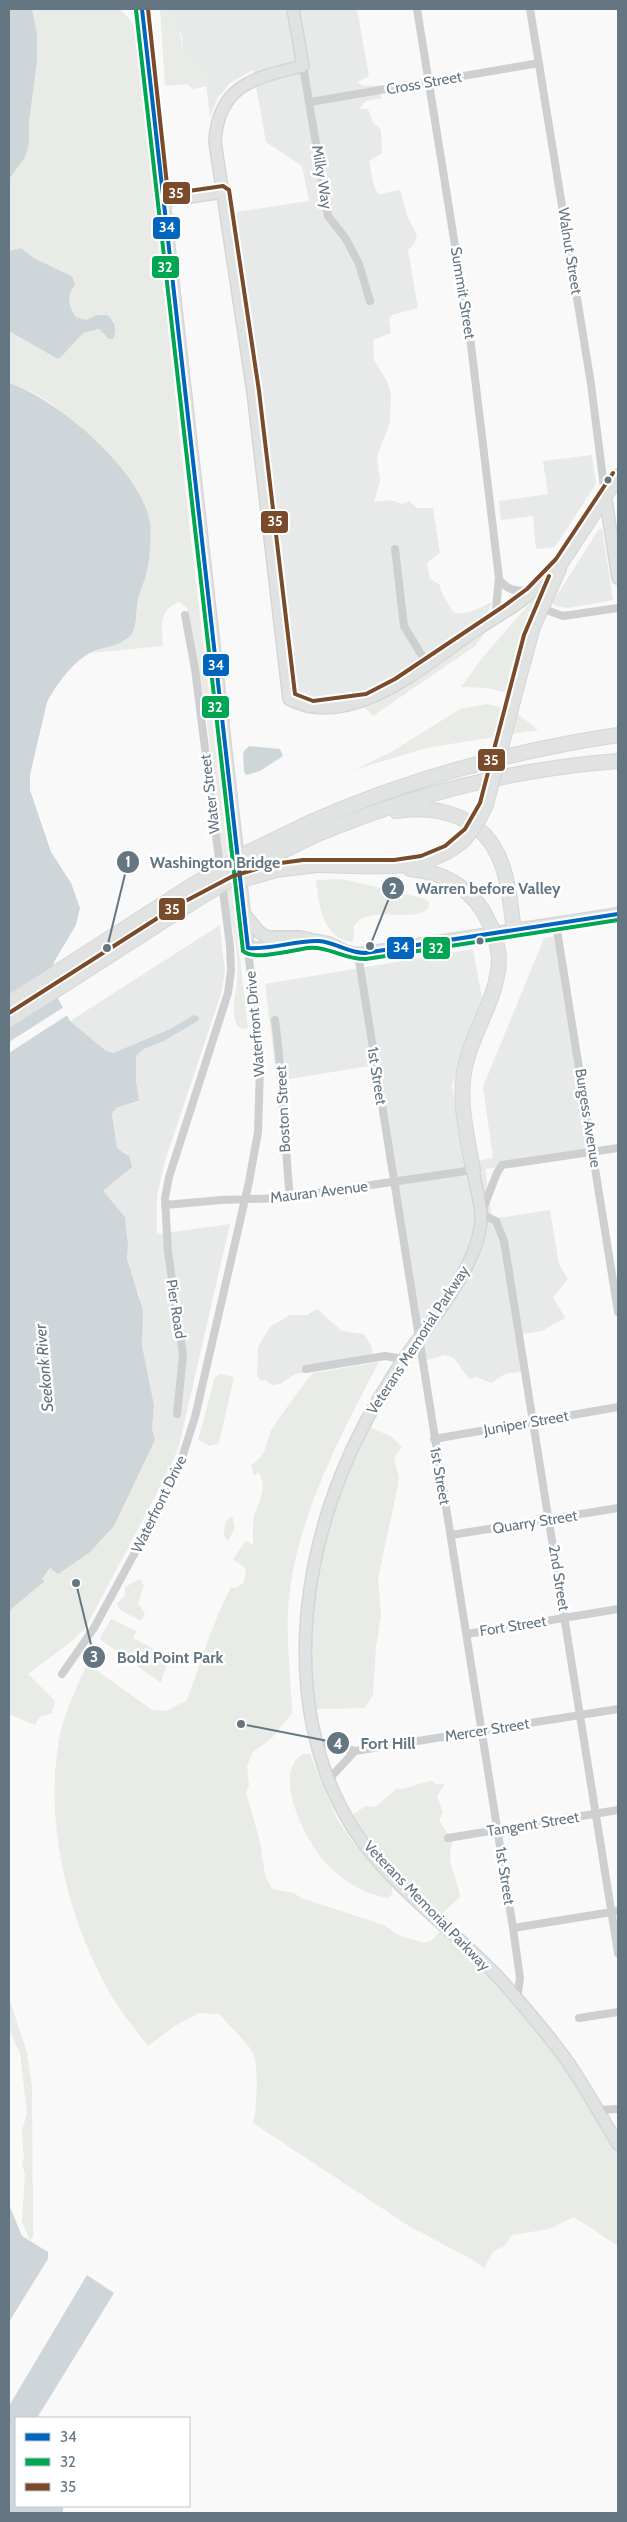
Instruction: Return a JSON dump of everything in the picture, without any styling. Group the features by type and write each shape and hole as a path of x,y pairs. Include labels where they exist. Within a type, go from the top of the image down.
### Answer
{"highway":[{"path":"541,583 560,563 618,476"},
{"path":"375,866 423,863 446,854 464,839 480,819 486,805 530,637 560,563"},
{"path":"9,1003 221,868 311,822 380,794 459,768 548,746 618,735"},
{"path":"9,1020 240,873 313,836 405,802 484,780 550,768 618,761"},
{"path":"349,822 389,812 423,809 445,811 470,822 486,837 500,860 514,930"},
{"path":"196,900 253,876 286,868 317,865 375,866 419,870 446,877 465,889 484,911 494,934 498,957 495,989 471,1048 463,1079 464,1116 473,1170"}],"main road":[{"name":"Waterfront Drive","path":"142,9 162,201 248,948"},
{"path":"293,9 303,66 252,80 242,86 230,98 221,116 215,137 253,392 289,699 312,707 360,702 390,689 520,602 541,583"},
{"path":"162,201 223,192"},
{"path":"605,495 616,549 618,578"},
{"path":"244,912 258,932 265,937 300,937 358,954 618,914"},
{"path":"248,948 259,941 273,938"},
{"path":"248,948 274,948 316,941"},
{"name":"Veterans Memorial Parkway","path":"473,1170 481,1214 476,1240 464,1270 419,1340 404,1358 372,1410 355,1444 328,1512 317,1550 306,1630 307,1682 317,1742 329,1779 340,1805 356,1832 384,1866 517,1999 564,2058 599,2110 618,2144"}],"street":[{"name":"Summit Street","path":"417,9 469,329 499,578 495,619"},
{"name":"Walnut Street","path":"530,9 591,384 605,495"},
{"name":"Cross Street","path":"310,102 539,63"},
{"name":"Milky Way","path":"303,66 328,216 346,239 359,264 370,301"},
{"path":"395,549 404,626 427,664"},
{"path":"499,578 507,588 516,591 529,590 541,583"},
{"path":"541,608 563,616 618,608"},
{"name":"Water Street","path":"165,1205 169,1177 228,993 231,972 230,946 196,678 185,615"},
{"name":"Burgess Avenue","path":"556,924 594,1151 618,1312"},
{"name":"Waterfront Drive","path":"62,1674 94,1628 165,1497 179,1465 195,1417 245,1199 256,1141 260,1086 248,948"},
{"name":"1st Street","path":"358,954 434,1439 467,1634 480,1731 513,1928 520,1978 517,1999"},
{"name":"Boston Street","path":"275,1020 281,1067 283,1132 290,1198"},
{"path":"481,1214 496,1173 502,1165 618,1148"},
{"name":"Mauran Avenue","path":"165,1205 245,1199 290,1198 473,1170"},
{"name":"Pier Road","path":"165,1205 168,1252 183,1355 177,1414"},
{"name":"2nd Street","path":"481,1214 496,1221 504,1241 532,1421 550,1520 595,1814 615,1912 618,1953"},
{"path":"306,1369 385,1356 404,1358"},
{"name":"Juniper Street","path":"434,1439 618,1407"},
{"name":"Quarry Street","path":"451,1535 618,1508"},
{"name":"Fort Street","path":"467,1634 618,1609"},
{"name":"Mercer Street","path":"317,1742 355,1751 618,1709"},
{"path":"329,1779 355,1751"},
{"name":"Tangent Street","path":"448,1838 618,1810"},
{"path":"513,1928 615,1912"},
{"path":"579,2018 618,2012"},
{"path":"599,2110 618,2109"}],"shaded area":[{"path":"32,9 120,9 135,25 190,530 248,1028 242,1029 237,1026 234,1013 237,981 236,948 229,915 206,712 187,608 179,602 172,605 164,615 163,646 91,653 126,640 148,563 150,532 147,510 139,494 128,479 77,424 39,396 9,383 9,331 56,358 60,358 82,333 99,329 106,336 115,336 116,328 113,320 102,314 86,320 76,317 71,308 70,299 75,281 73,277 34,258 21,248 9,251 9,138 33,15"},
{"path":"160,9 178,9 183,56 205,76 207,86 193,89 187,84 165,86"},
{"path":"178,9 357,9 369,76 357,82 363,86 386,85 380,93 382,98 366,101 359,109 368,109 373,123 380,128 381,133 382,153 369,161 374,186 379,195 398,190 401,192 407,216 417,235 414,244 408,250 418,308 392,315 389,319 391,333 373,340 374,360 387,381 391,395 390,422 377,457 380,481 374,502 391,500 402,504 409,501 417,508 433,508 440,553 427,563 430,579 439,584 453,612 461,614 473,611 492,602 487,613 388,683 362,694 310,701 302,698 294,686 264,423 235,212 309,201 302,166 266,142 253,70 230,83 217,99 210,117 205,76 183,56 182,36 177,24"},
{"path":"592,455 596,484 555,547 536,549 533,516 501,520 499,501 548,494 543,461"},
{"path":"599,529 602,529 613,600 568,608 556,606 552,603"},
{"path":"538,594 540,595 508,693 487,688 461,687 483,657"},
{"path":"488,629 475,646 373,716 364,707 394,693"},
{"path":"487,704 513,710 538,730 426,748 354,770 391,752 460,709"},
{"path":"342,879 422,898 429,902 429,907 423,912 414,914 370,916 361,919 354,926 353,942 343,939 328,927 324,919 316,880"},
{"path":"220,925 225,972 221,994 165,1161 157,1196 157,1234 230,1224 179,1446 155,1440 152,1429 154,1405 142,1345 140,1297 131,1276 127,1259 128,1246 102,1191 112,1183 128,1154 117,1148 112,1114 116,1108 139,1102 136,1080 136,1056 144,1049 164,1041 198,1021 183,1023 113,1053 105,1050 70,1021"},
{"path":"560,935 595,1152 485,1169 492,1219 550,1210 559,1264 568,1279 553,1297 565,1318 542,1331 522,1334 525,1371 505,1374 491,1383 476,1377 469,1379 454,1358 445,1355 424,1361 376,1065 277,1081 265,984 473,949 482,998 452,1086 465,1163 493,1158 483,1087 544,938"},
{"path":"317,1309 342,1331 364,1334 371,1345 374,1362 295,1374 280,1384 272,1385 265,1380 261,1381 257,1376 258,1347 270,1327 290,1315 307,1315"},
{"path":"379,1362 336,1447 311,1507 301,1538 294,1568 288,1612 292,1713 273,1737 253,1752 247,1766 249,1785 246,1792 260,1842 265,1875 272,1889 294,1893 301,1898 384,1925 398,1935 424,1943 432,1940 445,1926 521,2002 618,2143 618,2246 574,2217 549,2229 512,2235 504,2246 493,2252 484,2268 471,2259 409,2226 253,2123 257,2088 255,2059 250,2049 220,2014 199,2013 175,2026 148,2046 114,2000 98,1971 84,1940 64,1875 55,1807 55,1773 59,1740 65,1718 91,1654 95,1652 102,1654 96,1670 152,1710 166,1711 187,1700 224,1601 231,1587 236,1588 244,1582 246,1569 233,1559 246,1541 253,1545 253,1520 263,1489 263,1483 258,1472 254,1476 251,1465 263,1454 272,1429 313,1373"},
{"path":"220,1374 234,1377 219,1443 210,1446 198,1440 215,1377"},
{"path":"370,1427 392,1437 402,1447 394,1458 399,1477 378,1578 381,1615 376,1648 373,1694 365,1708 315,1709 311,1704 311,1618 317,1574 341,1480"},
{"path":"155,1440 179,1446 168,1472 86,1627 72,1641 28,1674 55,1701 52,1713 39,1717 35,1725 9,1714 9,1611 45,1581 42,1579 50,1568 114,1526"},
{"path":"232,1516 235,1527 228,1541 224,1536 224,1528 227,1520"},
{"path":"140,1579 144,1586 138,1603 145,1614 141,1621 120,1610 117,1604 125,1595 125,1587"},
{"path":"111,1619 137,1631 133,1638 169,1657 161,1683 101,1640 100,1638"},
{"path":"303,1754 310,1754 337,1819 352,1841 392,1887 392,1894 388,1898 371,1894 346,1881 326,1863 310,1840 295,1808 291,1792 290,1776 294,1763"},
{"path":"432,1781 436,1784 445,1784 437,1796 443,1813 439,1820 453,1842 450,1856 460,1897 437,1918 388,1868 350,1816 366,1806 376,1807 396,1789"},
{"path":"9,1998 27,2052 32,2087 33,2237 30,2240 22,2222 25,2175 22,2163 24,2157 22,2131 27,2113 20,2053 9,2029"}],"water":[{"path":"9,9 32,9 37,36 37,61 29,121 29,143 25,157 9,179"},
{"path":"21,248 34,258 73,277 75,285 70,293 70,301 76,317 86,320 97,315 107,315 115,326 113,339 109,339 99,329 83,333 60,358 56,358 9,331 9,251"},
{"name":"Seekonk River","path":"9,383 49,403 92,437 112,457 142,498 150,524 149,562 138,601 133,632 122,642 96,650 85,656 72,667 61,681 47,702 30,775 30,790 51,852 71,883 80,908 76,925 54,962 52,970 55,993 70,1021 105,1050 113,1053 172,1028 194,1015 199,1017 198,1021 164,1041 144,1049 136,1056 136,1080 139,1101 116,1108 112,1114 117,1148 129,1156 132,1167 103,1191 125,1217 128,1246 127,1259 143,1310 142,1345 154,1405 152,1429 155,1440 114,1526 89,1553 58,1574 50,1568 42,1579 45,1581 9,1611"},
{"path":"249,746 280,749 283,756 260,771 246,775 243,752"},
{"path":"9,2078 10,2207 22,2236 48,2252 48,2259 9,2322"},
{"path":"87,2275 114,2293 38,2417 15,2417 15,2507 63,2507 63,2513 9,2513 9,2406"}],"pier":[{"path":"64,1007 69,1014 9,1053 9,1042"}],"transit line":[{"name":"34","path":"142,9 248,948 266,948 319,941 331,943 359,953 365,953 618,914"},
{"name":"35","path":"148,9 168,194 223,186 229,190 259,391 295,694 313,701 366,694 395,679 504,606 527,589 556,559 613,473"},
{"name":"32","path":"136,10 243,951 248,954 264,955 316,948 358,959 366,959 618,920"},
{"name":"35","path":"9,1013 178,905 233,876 273,864 303,860 394,860 421,856 445,846 465,829 480,803 524,635 549,576"}],"place":[{"name":"Warren before Valley","path":"370,946"},
{"name":"Washington Bridge","path":"107,948"},
{"name":"Bold Point Park","path":"76,1583"},
{"name":"Fort Hill","path":"241,1724"}]}
